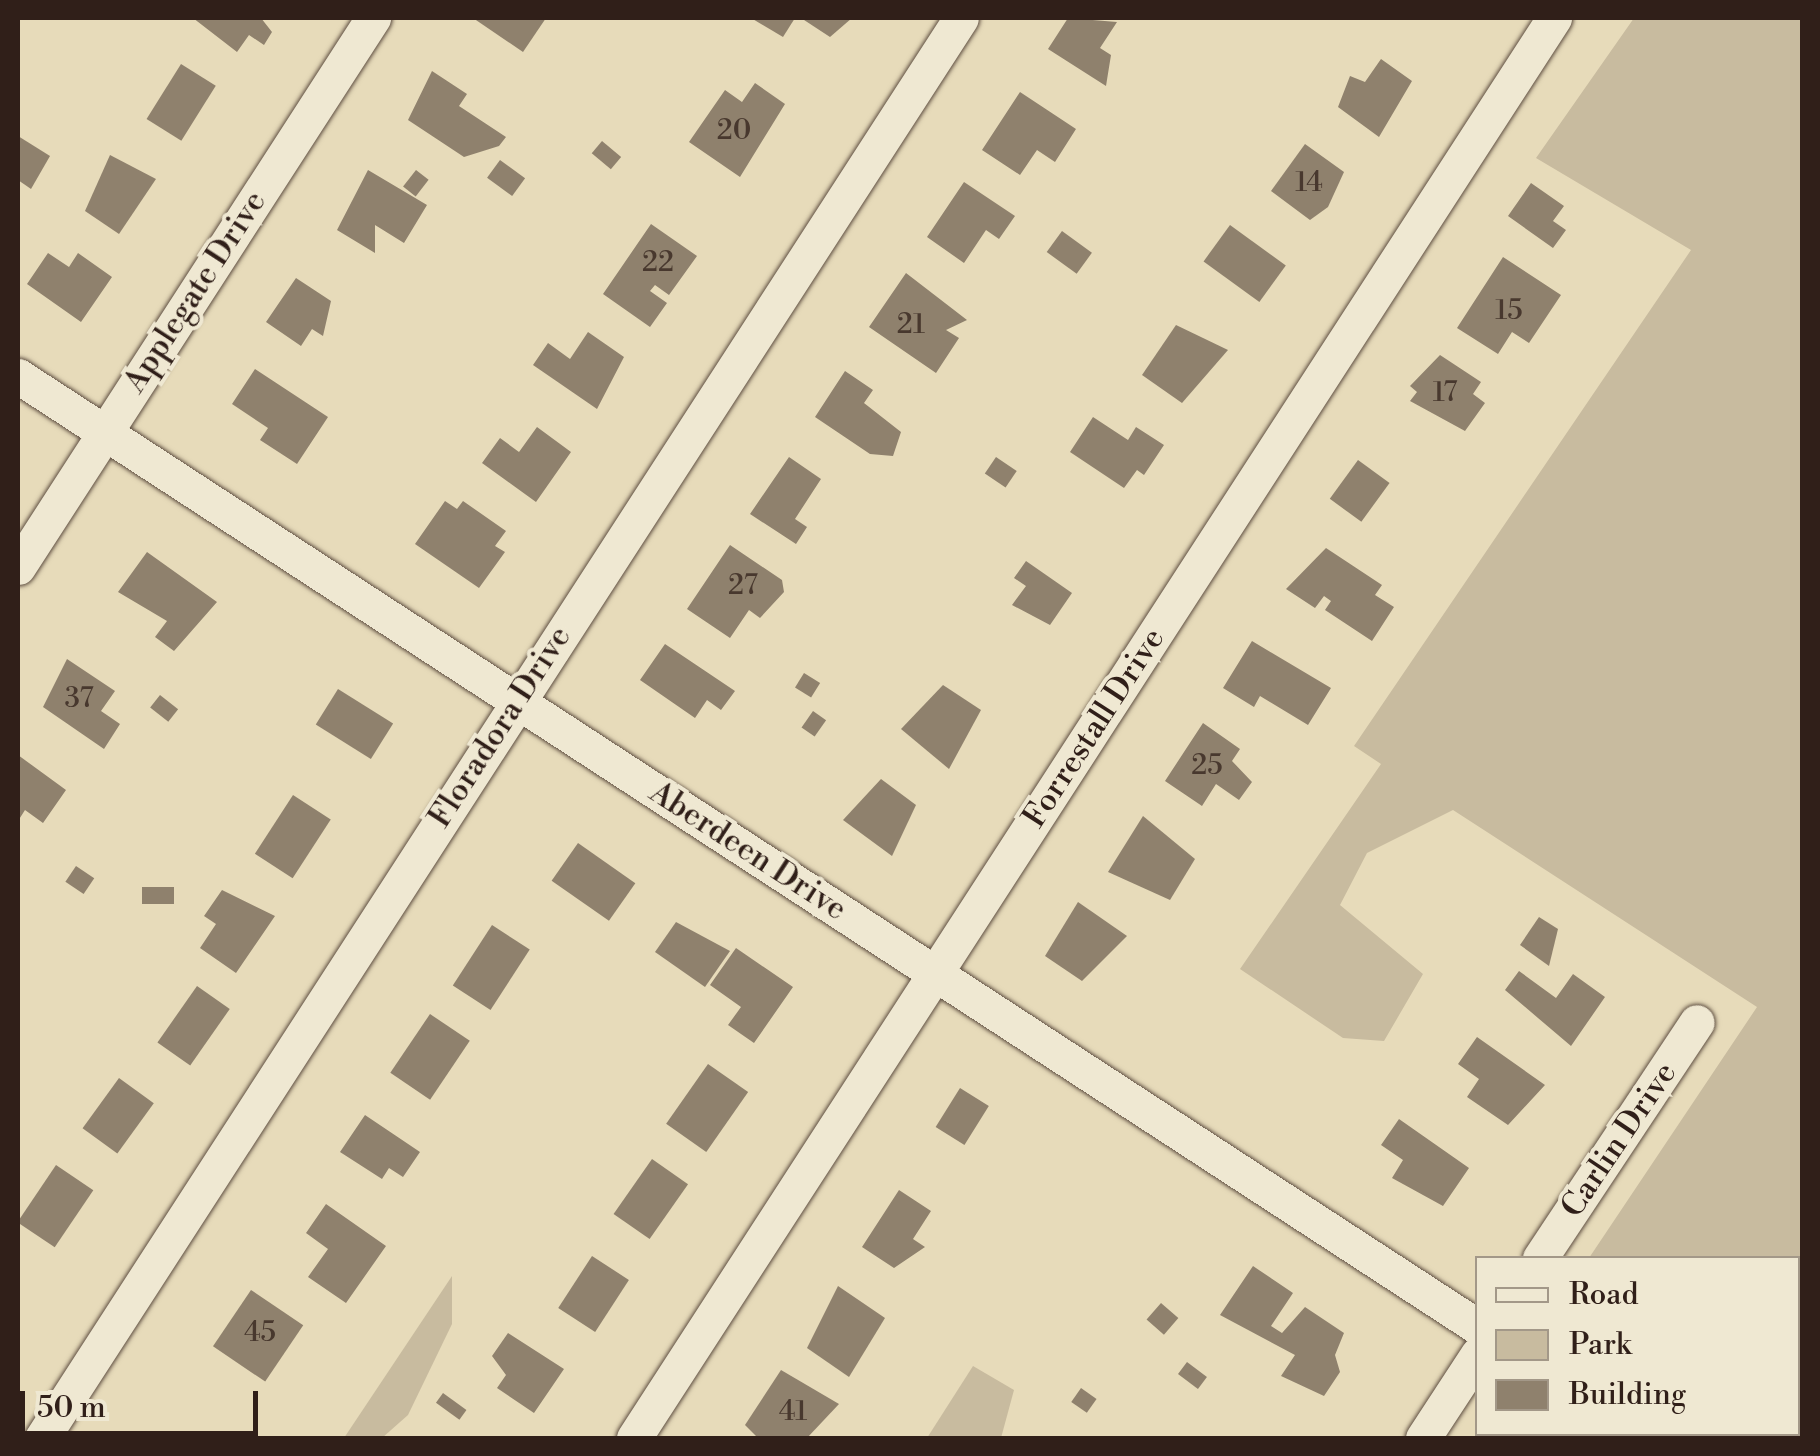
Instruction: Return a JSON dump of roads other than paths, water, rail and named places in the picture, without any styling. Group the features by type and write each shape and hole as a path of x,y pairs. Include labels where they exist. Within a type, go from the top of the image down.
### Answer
{"street":[{"name":"Applegate Drive","path":"18,567 374,18"},
{"name":"Floradora Drive","path":"42,1438 961,18"},
{"name":"Forrestall Drive","path":"634,1438 1554,18"},
{"name":"Aberdeen Drive","path":"18,376 1475,1326"},
{"name":"Carlin Drive","path":"1541,1256 1697,1022"},
{"path":"1423,1438 1475,1359"}]}
